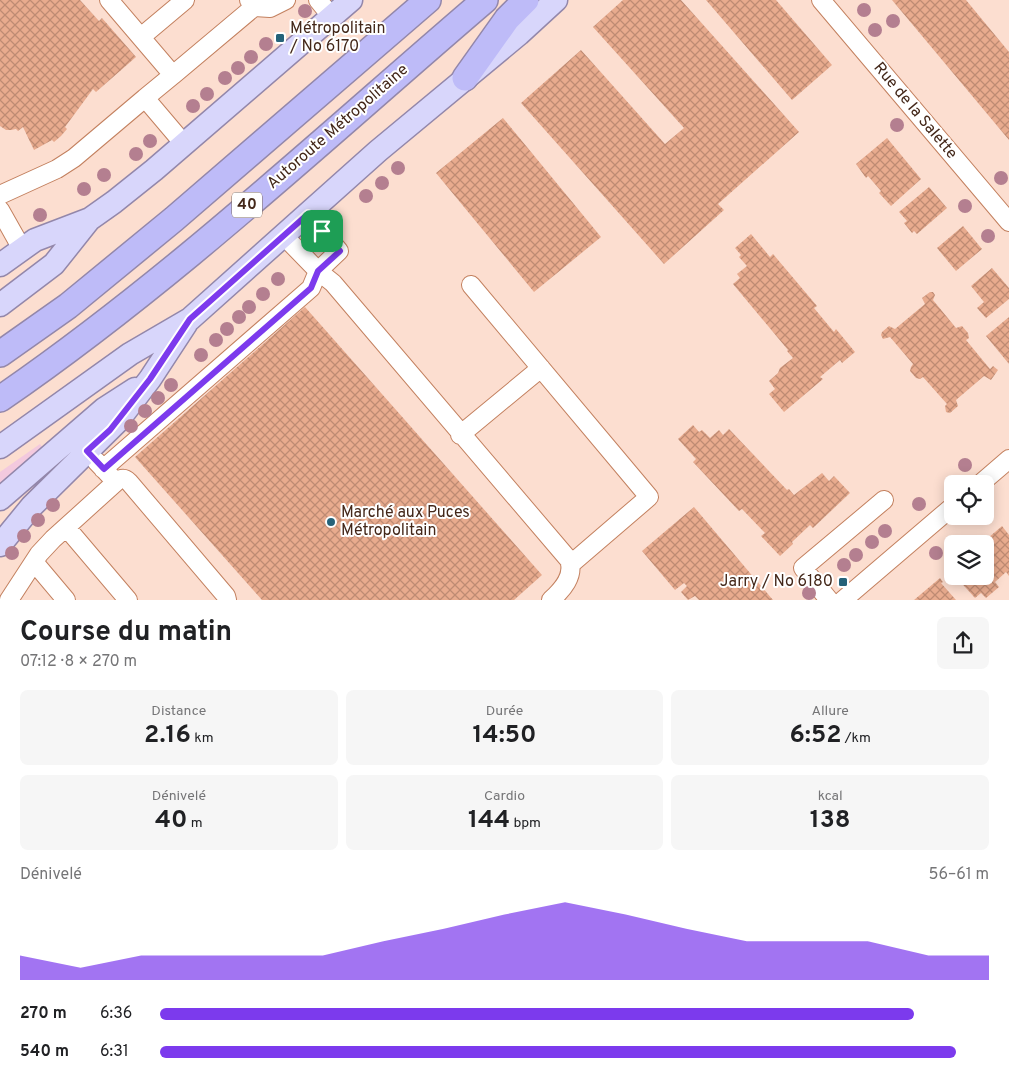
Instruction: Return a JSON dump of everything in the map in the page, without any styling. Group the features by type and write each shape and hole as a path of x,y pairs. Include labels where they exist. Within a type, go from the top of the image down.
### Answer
{"highway":[{"name":"40","path":"0,354 68,306 174,219 428,0"},
{"name":"Autoroute Métropolitaine","path":"0,398 95,330 193,252 485,0"},
{"path":"465,78 507,19 526,0"}],"main road":[{"path":"0,305 54,264 90,219 127,192 184,144 325,8 351,0"},
{"path":"0,447 130,354 190,319 378,151 519,34 556,0"},
{"path":"0,265 35,240 90,219"},
{"path":"0,545 32,506 110,430 150,379 190,319"},
{"path":"0,499 104,410 150,379"}],"street":[{"path":"109,0 173,75"},
{"path":"141,38 185,0"},
{"path":"0,195 57,169 74,158 173,75 251,3 270,8 286,0"},
{"name":"Rue de la Salette","path":"821,0 1009,222"},
{"path":"145,98 184,144"},
{"path":"0,210 22,249"},
{"path":"104,469 311,288 318,271 340,251 308,214"},
{"path":"284,236 318,271 333,283 460,435 569,560 571,564 570,574 565,586 551,600"},
{"path":"471,285 649,497 571,564"},
{"path":"460,435 541,368"},
{"path":"87,451 116,482"},
{"path":"991,475 1009,460"},
{"path":"9,600 34,562 53,539 122,478 126,479 226,596 227,600"},
{"path":"830,600 803,568 884,500"},
{"path":"842,600 944,514"},
{"path":"66,527 128,600"},
{"path":"34,562 66,600"}],"shaded area":[{"path":"40,444 42,447 0,483 0,472"}],"building":[{"path":"0,0 80,0 99,21 102,18 136,57 96,92 93,89 65,127 67,129 61,136 54,142 52,140 34,150 23,127 18,131 16,129 6,130 0,126"},
{"path":"623,0 681,0 799,132 718,204 724,210 664,264 521,103 581,50 665,144 684,128 593,27"},
{"path":"706,0 776,0 832,65 792,100"},
{"path":"892,0 966,0 1009,52 1009,140"},
{"path":"503,118 601,237 534,292 436,173"},
{"path":"887,138 921,179 891,206 879,193 881,191 868,176 866,178 856,164"},
{"path":"929,187 947,208 917,234 914,231 912,233 904,223 907,221 899,212"},
{"path":"963,226 982,249 956,271 937,248"},
{"path":"751,234 770,257 773,254 817,306 814,308 834,332 836,329 855,352 842,363 840,360 820,377 823,379 784,412 769,394 775,389 769,381 778,373 780,368 793,358 733,284 740,278 737,274 747,266 739,257 741,255 735,248"},
{"path":"992,268 1009,288 1009,299 986,318 977,308 984,302 971,286"},
{"path":"933,292 935,295 933,300 956,328 962,326 968,333 969,338 966,340 990,369 993,366 998,370 991,380 984,376 956,400 958,406 950,413 946,412 945,406 947,404 923,377 920,379 916,378 910,371 913,364 890,337 883,339 881,335 889,326 895,329 925,304 922,298"},
{"path":"305,307 542,575 514,600 262,600 135,457"},
{"path":"1009,317 1009,364 986,336"},
{"path":"693,425 699,432 702,430 710,438 719,430 723,435 729,429 794,495 822,473 829,481 834,476 850,493 813,528 810,525 780,556 761,536 765,533 742,509 739,511 693,462 696,459 678,439"},
{"path":"694,507 773,600 699,600 695,596 688,600 681,592 687,586 684,583 675,590 642,551"},
{"path":"1002,526 1009,535 1009,576 1006,572 995,582 999,587 986,598 981,593 975,598 963,585 994,585 994,535 992,535"},
{"path":"940,578 943,582 941,583 956,600 914,600"}],"place":[{"name":"Métropolitain / No 6170","path":"280,38"},
{"name":"Marché aux Puces Métropolitain","path":"331,522"},
{"name":"Jarry / No 6180","path":"843,582"}],"route":[{"path":"308,214 322,231 340,251 318,271 311,288 104,469 87,451 117,422 150,379 190,319 308,214"}]}
